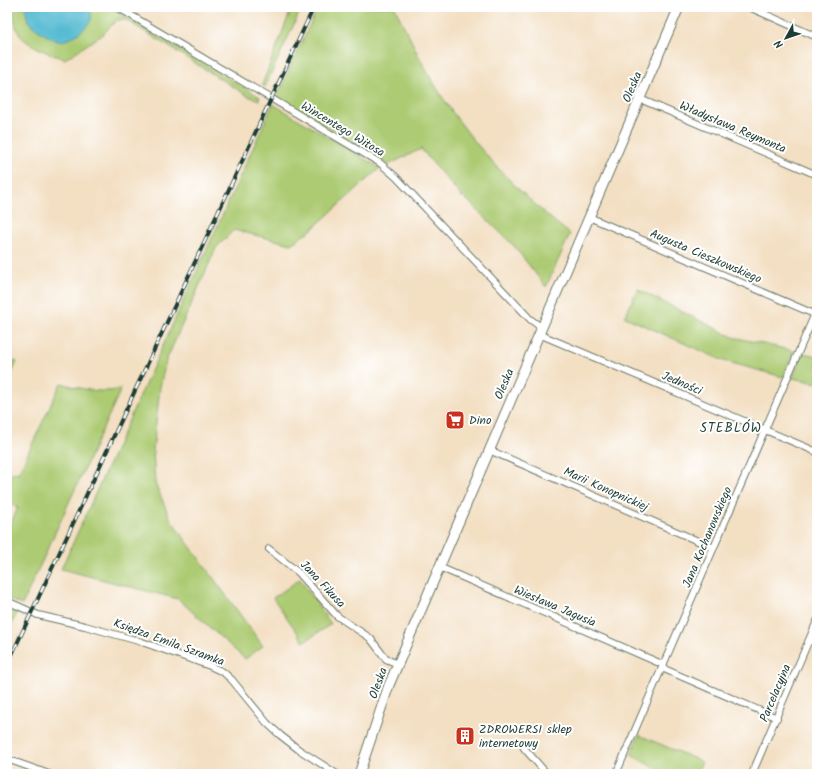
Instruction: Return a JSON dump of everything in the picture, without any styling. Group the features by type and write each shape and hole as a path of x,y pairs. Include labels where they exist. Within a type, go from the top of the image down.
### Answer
{"street":[{"name":"Wincentego Witosa","path":"117,7 380,163 396,177 540,331"},
{"name":"Oleska","path":"359,774 389,685 438,567 679,7"},
{"path":"749,7 817,37"},
{"name":"Władysława Reymonta","path":"640,99 817,175"},
{"name":"Augusta Cieszkowskiego","path":"589,217 816,311"},
{"name":"Jana Kochanowskiego","path":"616,774 816,311"},
{"name":"Jedności","path":"540,331 817,452"},
{"name":"Marii Konopnickiej","path":"489,450 714,548"},
{"name":"Jana Fikusa","path":"269,549 299,573 338,616 370,638 386,659 398,664"},
{"name":"Wiesława Jagusia","path":"438,567 777,718"},
{"name":"Księdza Emila Szramka","path":"7,601 38,615 125,636 195,660 223,672 232,680 267,723 280,735 298,749 337,774"},
{"name":"Parcelacyjna","path":"752,774 817,621"},
{"path":"809,640 817,644"},
{"path":"524,748 547,774"},
{"path":"7,759 50,774"}],"green space":[{"path":"13,7 25,7 28,21 91,13 89,7 109,7 260,97 259,100 248,96 126,20 117,20 102,35 65,59 54,55 33,46 22,38 17,28"},
{"path":"292,7 302,7 265,87 262,85"},
{"path":"318,7 395,7 425,68 459,122 522,193 570,234 546,287 514,246 463,196 462,197 421,149 388,165 375,155 276,98"},
{"path":"273,104 380,168 310,231 291,244 234,230 216,248 166,361 160,387 153,450 155,483 171,520 263,646 245,659 178,599 61,569"},
{"path":"637,289 733,337 794,351 783,377 724,361 625,317"},
{"path":"803,353 817,356 817,383 792,378"},
{"path":"7,357 17,362 7,383"},
{"path":"61,383 98,391 121,389 22,605 7,598 7,531 18,508 7,502 7,484 12,473 19,472"},
{"path":"300,579 331,624 304,642 273,598"},
{"path":"7,605 18,611 7,633"},
{"path":"639,735 702,762 696,774 665,774 631,755"}],"water":[{"path":"25,7 89,7 91,19 86,27 77,34 67,40 58,41 42,33 29,22"}],"railway":[{"path":"7,665 314,7"}],"place":[{"name":"Dino","path":"455,420"},
{"name":"ZDROWERSI sklep internetowy","path":"465,736"}],"district":[{"name":"STEBLÓW","path":"731,427"}]}
